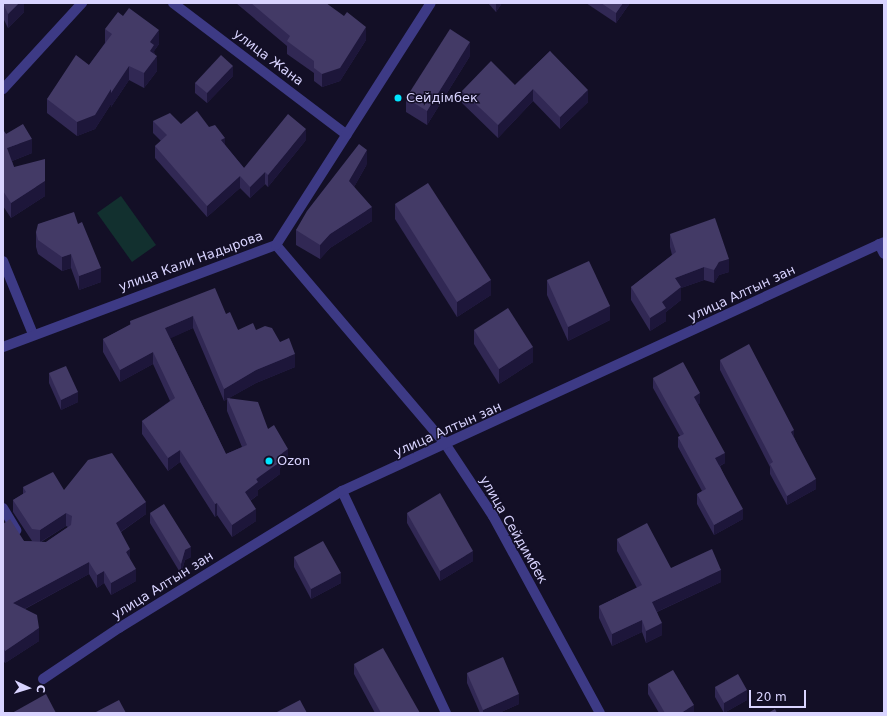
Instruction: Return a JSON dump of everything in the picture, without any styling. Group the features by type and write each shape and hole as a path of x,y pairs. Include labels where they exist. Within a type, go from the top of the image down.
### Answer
{"street":[{"path":"3,89 82,3"},
{"name":"улица Жана","path":"173,3 347,135"},
{"name":"улица Кали Надырова","path":"3,347 33,334 276,245 432,3"},
{"path":"882,243 884,254"},
{"name":"улица Алтын зан","path":"43,679 119,628 342,491 446,445 882,243"},
{"name":"улица Сейдимбек","path":"276,245 446,445 493,516 600,713"},
{"path":"3,261 33,334"},
{"path":"342,491 446,713"},
{"path":"3,508 24,542"}],"green space":[{"path":"121,196 156,245 132,262 97,213"}],"building":[{"path":"3,3 19,3 8,14"},
{"path":"251,3 326,3 344,16 347,12 366,27 340,68 322,74 314,68 314,61 287,41 290,36"},
{"path":"601,3 623,3 616,13"},
{"path":"129,8 159,30 150,42 154,45 150,51 157,56 144,73 129,66 111,93 111,89 95,115 77,122 47,99 76,55 89,65 112,34 105,29 118,12 123,16"},
{"path":"450,29 470,42 427,111 406,98"},
{"path":"550,51 588,90 560,117 533,89 498,125 462,91 491,61 515,85"},
{"path":"221,55 233,66 207,93 195,83"},
{"path":"197,111 209,127 215,125 225,138 221,140 244,168 288,114 306,129 268,175 265,172 250,187 240,176 207,206 155,146 167,135 153,121 170,113 181,124"},
{"path":"23,124 32,139 7,148 14,167 45,159 45,181 11,203 3,191 3,132 4,131 6,134"},
{"path":"359,144 367,150 349,181 372,207 330,234 320,245 296,230 307,211"},
{"path":"428,183 491,280 457,302 395,204"},
{"path":"74,212 78,224 82,222 101,268 79,276 71,254 62,257 38,240 36,232 38,224"},
{"path":"715,218 729,259 719,262 714,270 704,267 675,278 681,287 662,302 666,308 650,318 631,287 676,252 670,234"},
{"path":"589,261 610,306 568,327 547,280"},
{"path":"215,288 226,314 230,312 238,330 253,323 256,330 265,326 272,328 280,342 289,338 295,354 256,370 224,389 193,316 165,328 226,454 247,445 227,398 258,402 268,429 274,425 288,449 277,457 280,462 256,479 258,482 245,492 256,509 232,525 217,503 215,504 180,450 168,458 142,421 175,398 153,352 120,370 103,339 131,324 130,321"},
{"path":"508,308 533,347 499,369 474,330"},
{"path":"749,344 794,430 791,432 816,479 787,496 770,464 773,462 720,360"},
{"path":"683,362 700,393 694,397 725,453 715,458 743,509 714,525 697,494 706,489 678,437 684,434 653,378"},
{"path":"66,366 78,392 61,400 49,373"},
{"path":"112,453 146,502 116,523 130,549 126,552 136,569 111,583 104,571 97,575 89,562 13,603 37,615 39,628 5,651 3,648 3,524 10,519 24,541 46,542 71,525 72,516 66,513 40,530 32,529 13,500 26,492 23,487 53,472 64,490 88,460"},
{"path":"440,493 473,551 440,571 407,513"},
{"path":"164,504 191,547 185,550 181,564 150,513"},
{"path":"647,523 671,568 712,549 721,570 652,602 662,623 646,631 642,620 612,634 599,606 642,585 617,539"},
{"path":"323,541 341,573 311,589 294,557"},
{"path":"383,648 420,713 381,713 354,664"},
{"path":"503,657 519,694 483,710 467,673"},
{"path":"673,670 694,705 681,713 665,713 648,684"},
{"path":"738,674 747,690 724,703 715,687"},
{"path":"46,694 56,713 12,713"},
{"path":"119,700 126,713 94,713"},
{"path":"300,700 307,713 275,713"},
{"path":"775,709 777,713 768,713"}],"place":[{"name":"Сейдімбек","path":"398,98"},
{"name":"Ozon","path":"269,461"}]}
